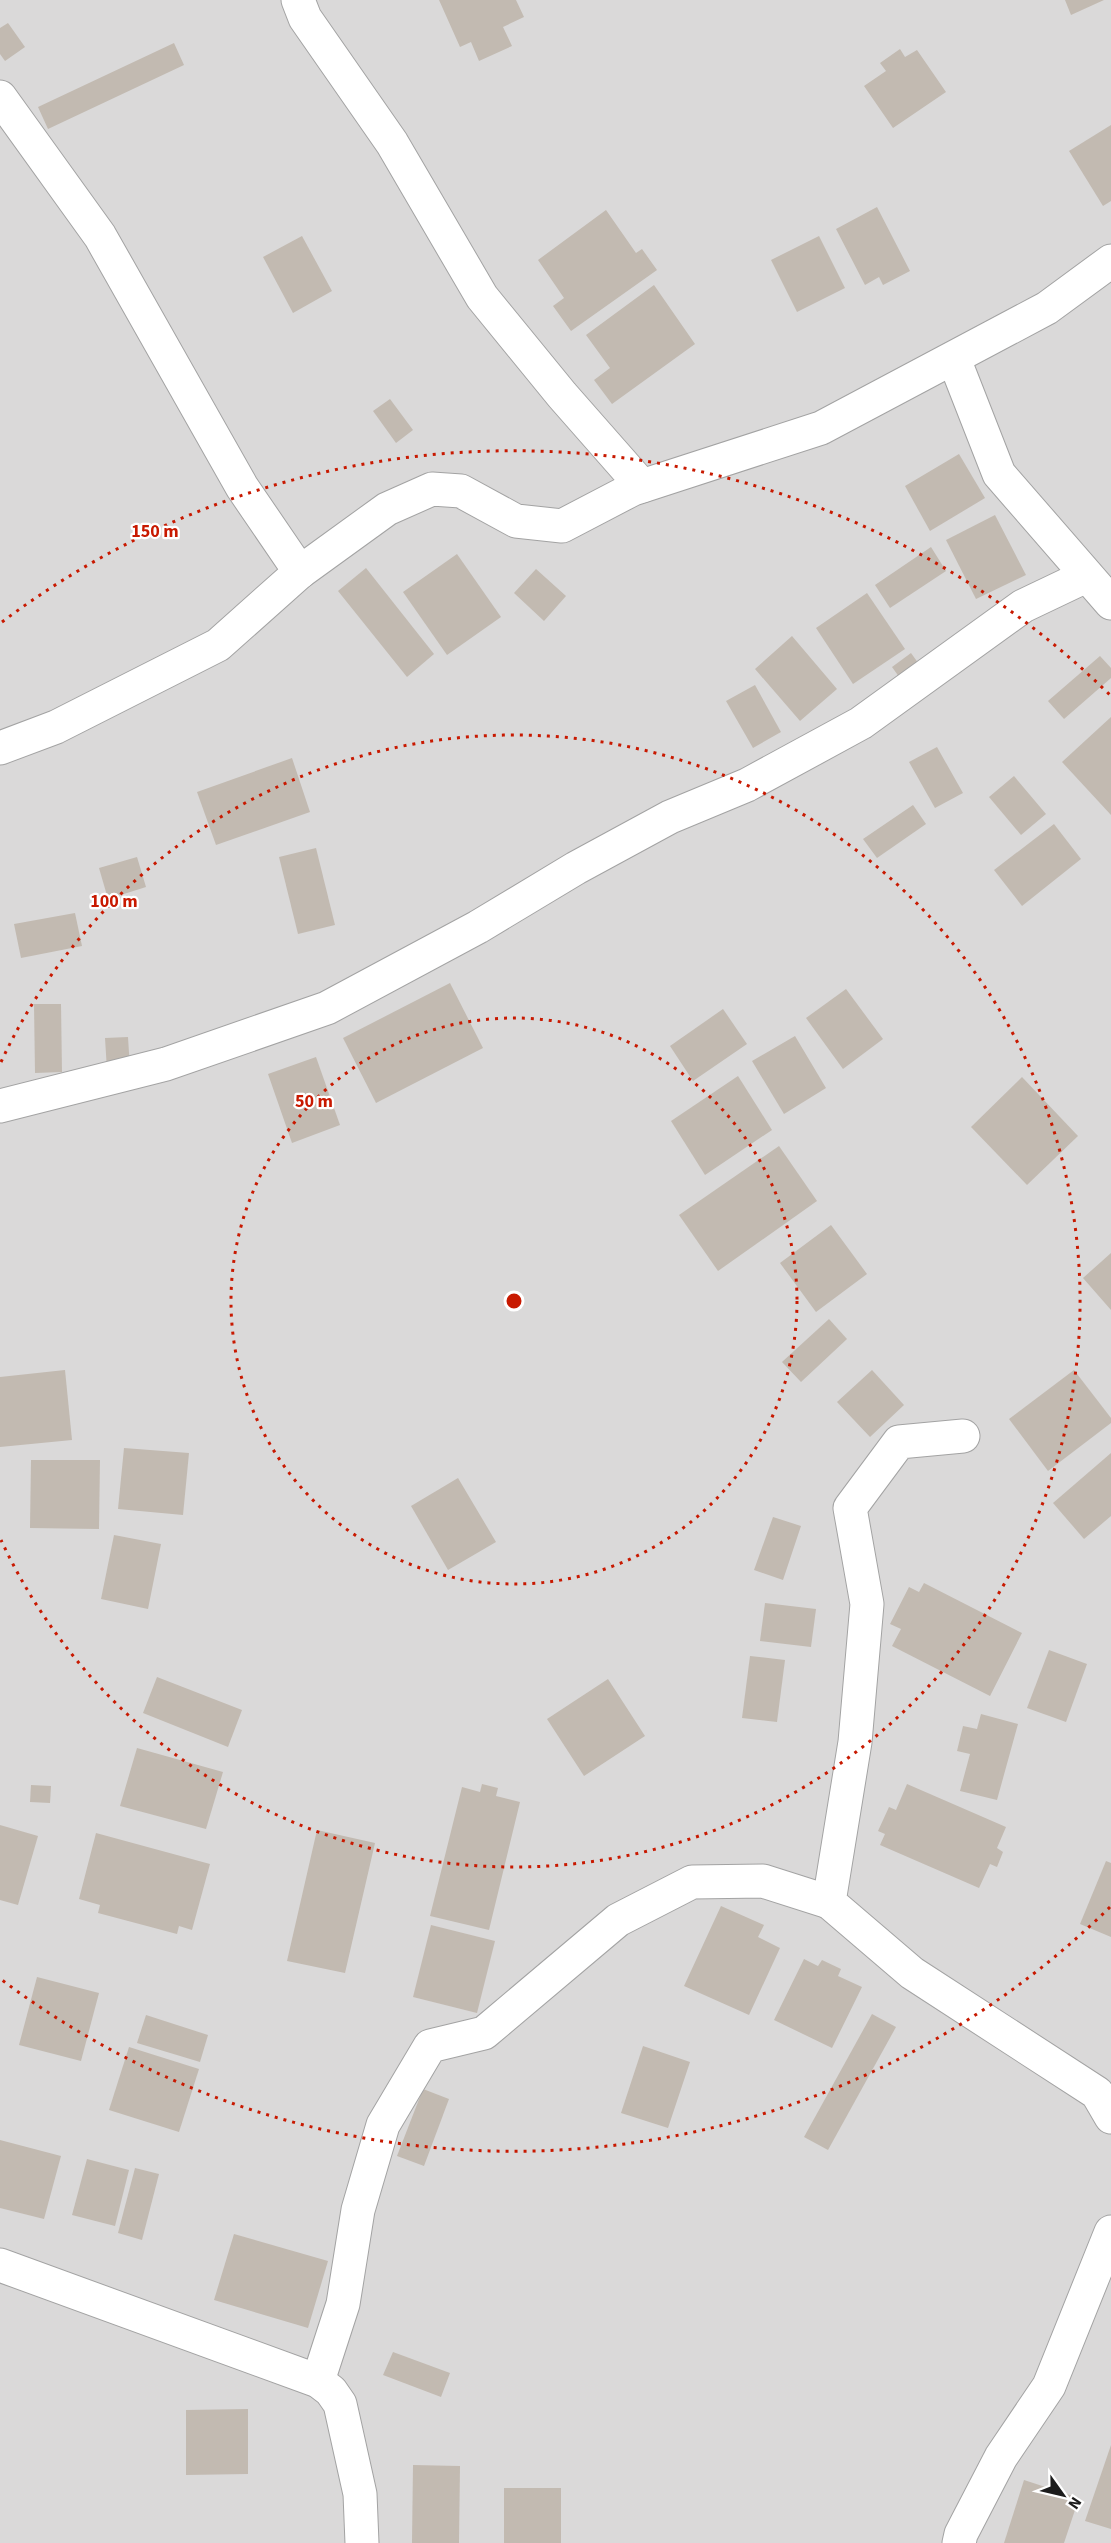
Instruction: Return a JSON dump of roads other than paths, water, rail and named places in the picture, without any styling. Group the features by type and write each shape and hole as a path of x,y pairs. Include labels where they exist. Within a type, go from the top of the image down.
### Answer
{"street":[{"path":"297,0 305,18 392,143 482,297 562,395 642,486"},
{"path":"0,97 100,236 242,487 300,572"},
{"path":"0,748 56,728 218,645 300,572 387,509 432,489 461,491 516,521 562,526 642,486 821,428 1047,308 1111,261"},
{"path":"954,359 999,474 1111,603"},
{"path":"0,1106 166,1064 327,1008 478,927 576,868 660,822 747,785 861,723 1023,606 1086,576"},
{"path":"830,1902 855,1742 867,1604 850,1508 899,1442 963,1436"},
{"path":"318,2381 343,2304 357,2210 383,2125 430,2046 484,2033 618,1920 692,1882 763,1881 830,1902 912,1972 1097,2093 1111,2116"},
{"path":"959,2543 961,2534 1001,2457 1049,2386 1111,2232"},
{"path":"0,2265 318,2381 331,2391 340,2404 360,2494 362,2543"}]}
